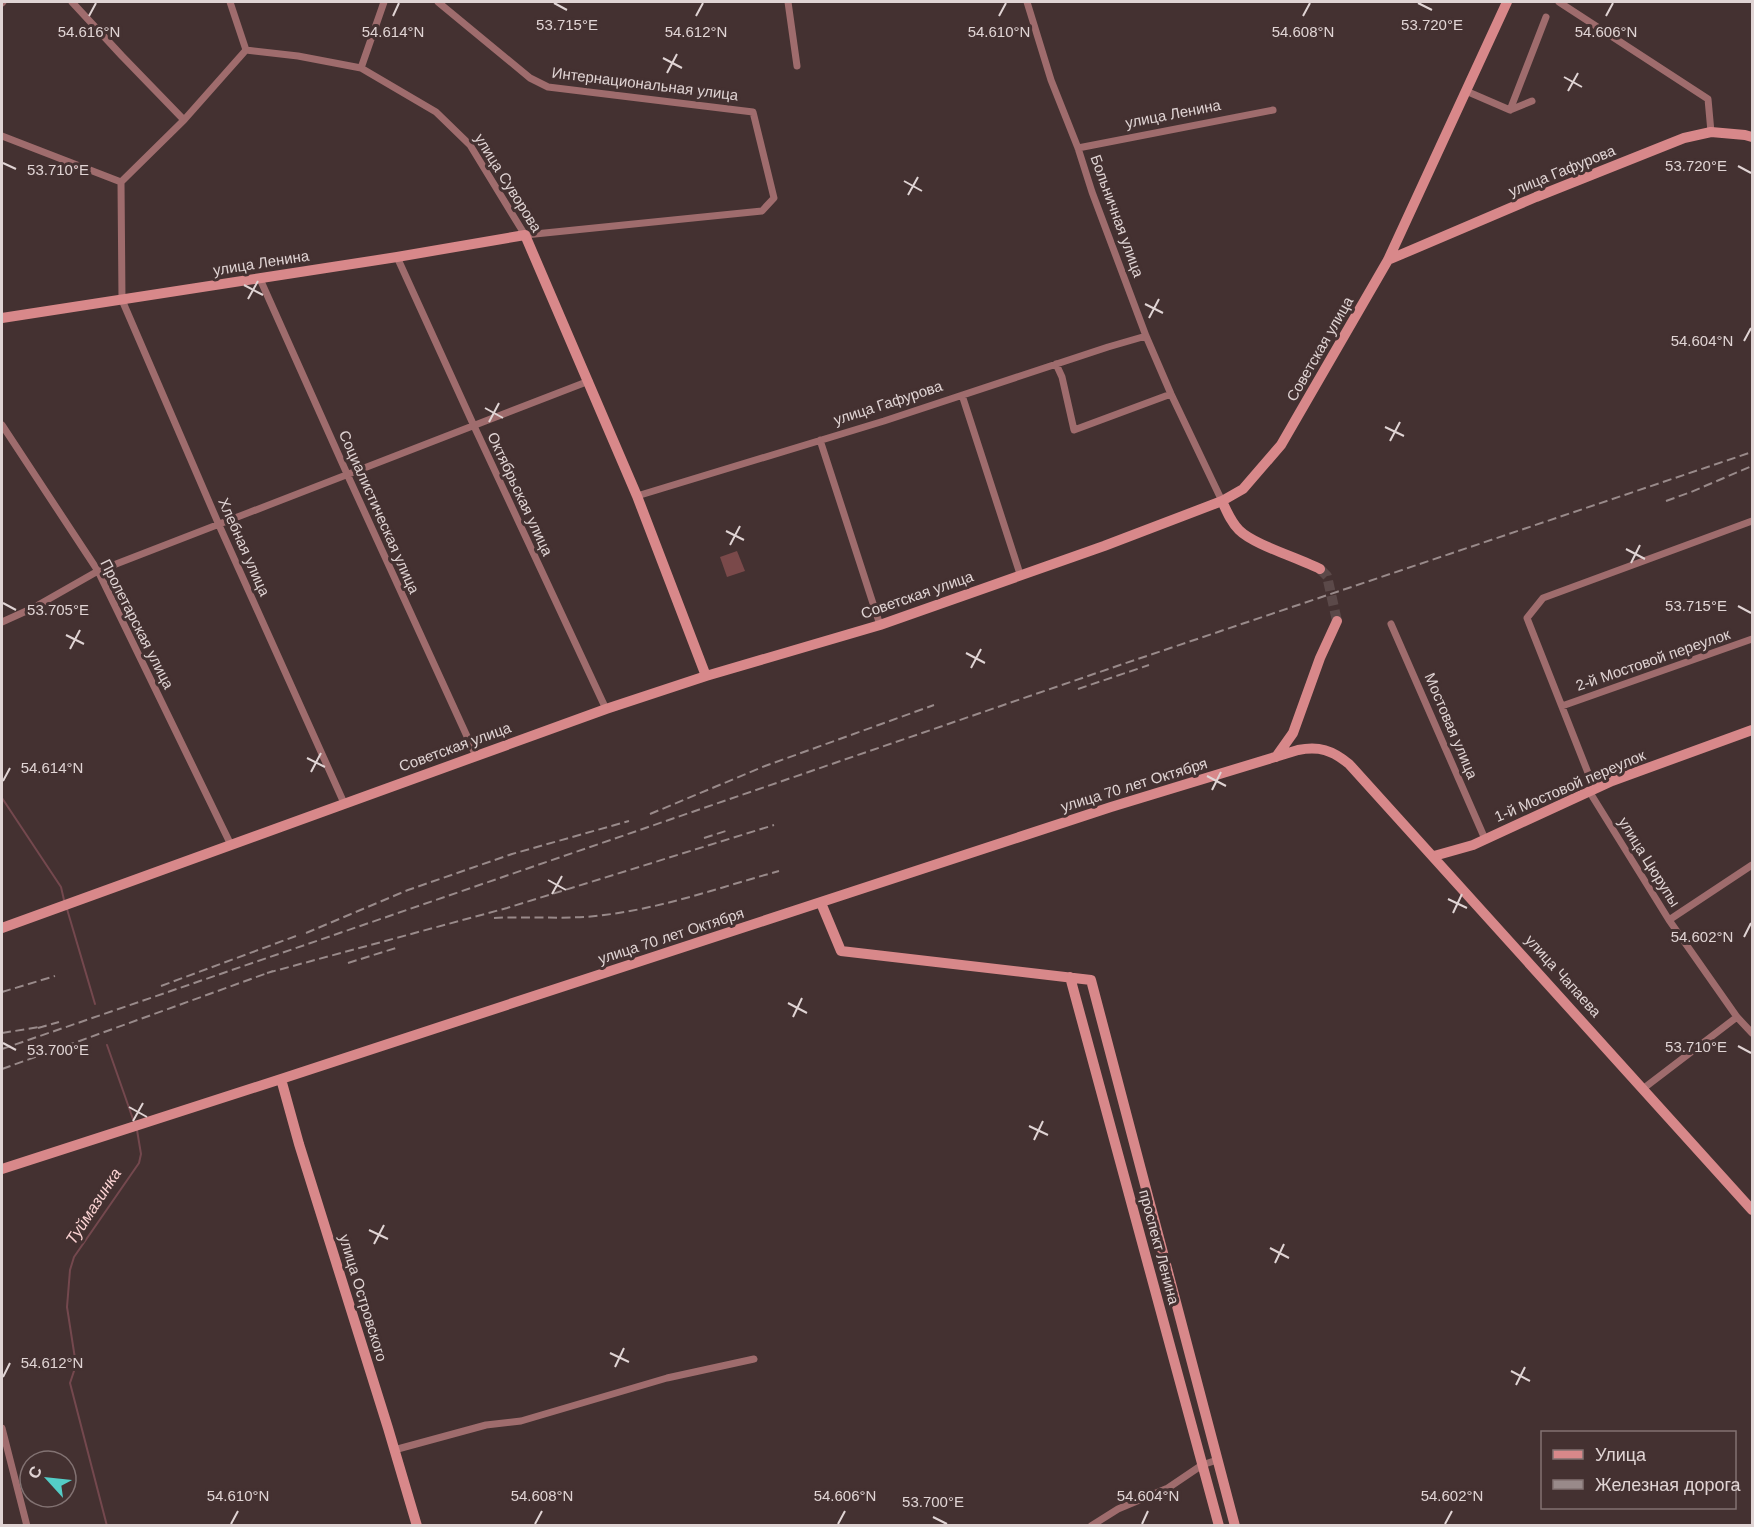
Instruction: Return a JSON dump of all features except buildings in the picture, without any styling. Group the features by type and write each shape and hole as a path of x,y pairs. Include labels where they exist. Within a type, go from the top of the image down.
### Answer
{"street":[{"path":"72,2 184,120"},
{"path":"122,300 121,182 184,120 246,50 230,2"},
{"path":"361,68 384,2"},
{"name":"Интернациональная улица","path":"438,2 530,78 548,87 753,112 774,198 762,211 525,235"},
{"path":"788,2 797,66"},
{"name":"Больничная улица","path":"1027,2 1051,80 1146,336 1222,501"},
{"name":"Советская улица","path":"2,928 606,709 706,676 879,625 1104,546 1222,501 1242,489 1281,445 1388,260 1507,2"},
{"path":"1558,2 1708,99 1711,132"},
{"path":"1510,110 1546,17"},
{"name":"улица Суворова","path":"246,50 298,56 361,68 436,112 470,145 525,235 637,496 706,676"},
{"path":"1466,91 1510,110 1532,101"},
{"name":"улица Ленина","path":"1078,148 1273,110"},
{"name":"улица Гафурова","path":"1388,260 1536,197 1684,138 1711,132 1752,137"},
{"path":"2,136 121,182"},
{"name":"улица Ленина","path":"2,318 260,279 525,235"},
{"name":"Октябрьская улица","path":"397,257 606,709"},
{"name":"Социалистическая улица","path":"260,279 476,756"},
{"name":"Хлебная улица","path":"122,300 219,525 344,803"},
{"name":"улица Гафурова","path":"637,496 1146,336"},
{"path":"1056,364 1062,377 1074,430 1171,394"},
{"path":"2,622 33,608 98,571 589,381"},
{"path":"962,395 1020,574"},
{"name":"Пролетарская улица","path":"2,425 98,571 231,845"},
{"path":"820,440 879,625"},
{"path":"1222,501 1230,519 1241,532 1262,544 1320,569"},
{"name":"улица Цюрупы","path":"1752,521 1543,598 1527,618 1592,790 1669,920 1737,1017 1752,1033"},
{"path":"1275,757 1293,733 1320,658 1337,621"},
{"name":"Мостовая улица","path":"1392,624 1485,839"},
{"name":"2-й Мостовой переулок","path":"1562,706 1752,639"},
{"name":"1-й Мостовой переулок","path":"1434,856 1473,845 1592,790 1752,730"},
{"name":"улица 70 лет Октября","path":"2,1169 1111,807 1298,750 1320,748 1336,753 1349,764"},
{"name":"улица Чапаева","path":"1349,764 1752,1210"},
{"path":"1669,920 1752,866"},
{"path":"821,903 841,951 1070,977"},
{"name":"проспект Ленина","path":"1219,1526 1070,977 1091,980 1235,1526"},
{"path":"1644,1088 1737,1017"},
{"name":"улица Островского","path":"281,1079 417,1526"},
{"path":"394,1450 486,1425 520,1421 667,1378 754,1359"},
{"path":"2,1428 27,1526"},
{"path":"1091,1526 1118,1509 1168,1488 1202,1465 1217,1460"}],"shaded area":[{"path":"737,551 745,571 727,577 720,557"}],"waterway":[{"name":"Туймазинка","path":"2,798 61,887 64,900"},
{"name":"Туймазинка","path":"67,909 95,1004"},
{"name":"Туймазинка","path":"107,1045 134,1122"},
{"name":"Туймазинка","path":"107,1526 70,1383 76,1365 67,1307 70,1270 74,1257 139,1163 141,1154 137,1130"}],"tunnel":[{"path":"1320,569 1327,576 1337,621"}],"railway":[{"path":"2,1049 1120,665 1752,452"},
{"path":"1666,501 1752,466"},
{"path":"1078,689 1149,665"},
{"path":"650,814 765,766 934,705"},
{"path":"306,933 408,890 512,854 629,821"},
{"path":"267,973 507,908 774,825"},
{"path":"704,838 729,830"},
{"path":"494,918 577,917 626,912 779,871"},
{"path":"161,986 296,936"},
{"path":"348,963 399,947"},
{"path":"2,1069 273,971"},
{"path":"2,992 55,976"},
{"path":"38,1028 59,1022"},
{"path":"2,1033 46,1026"}]}
